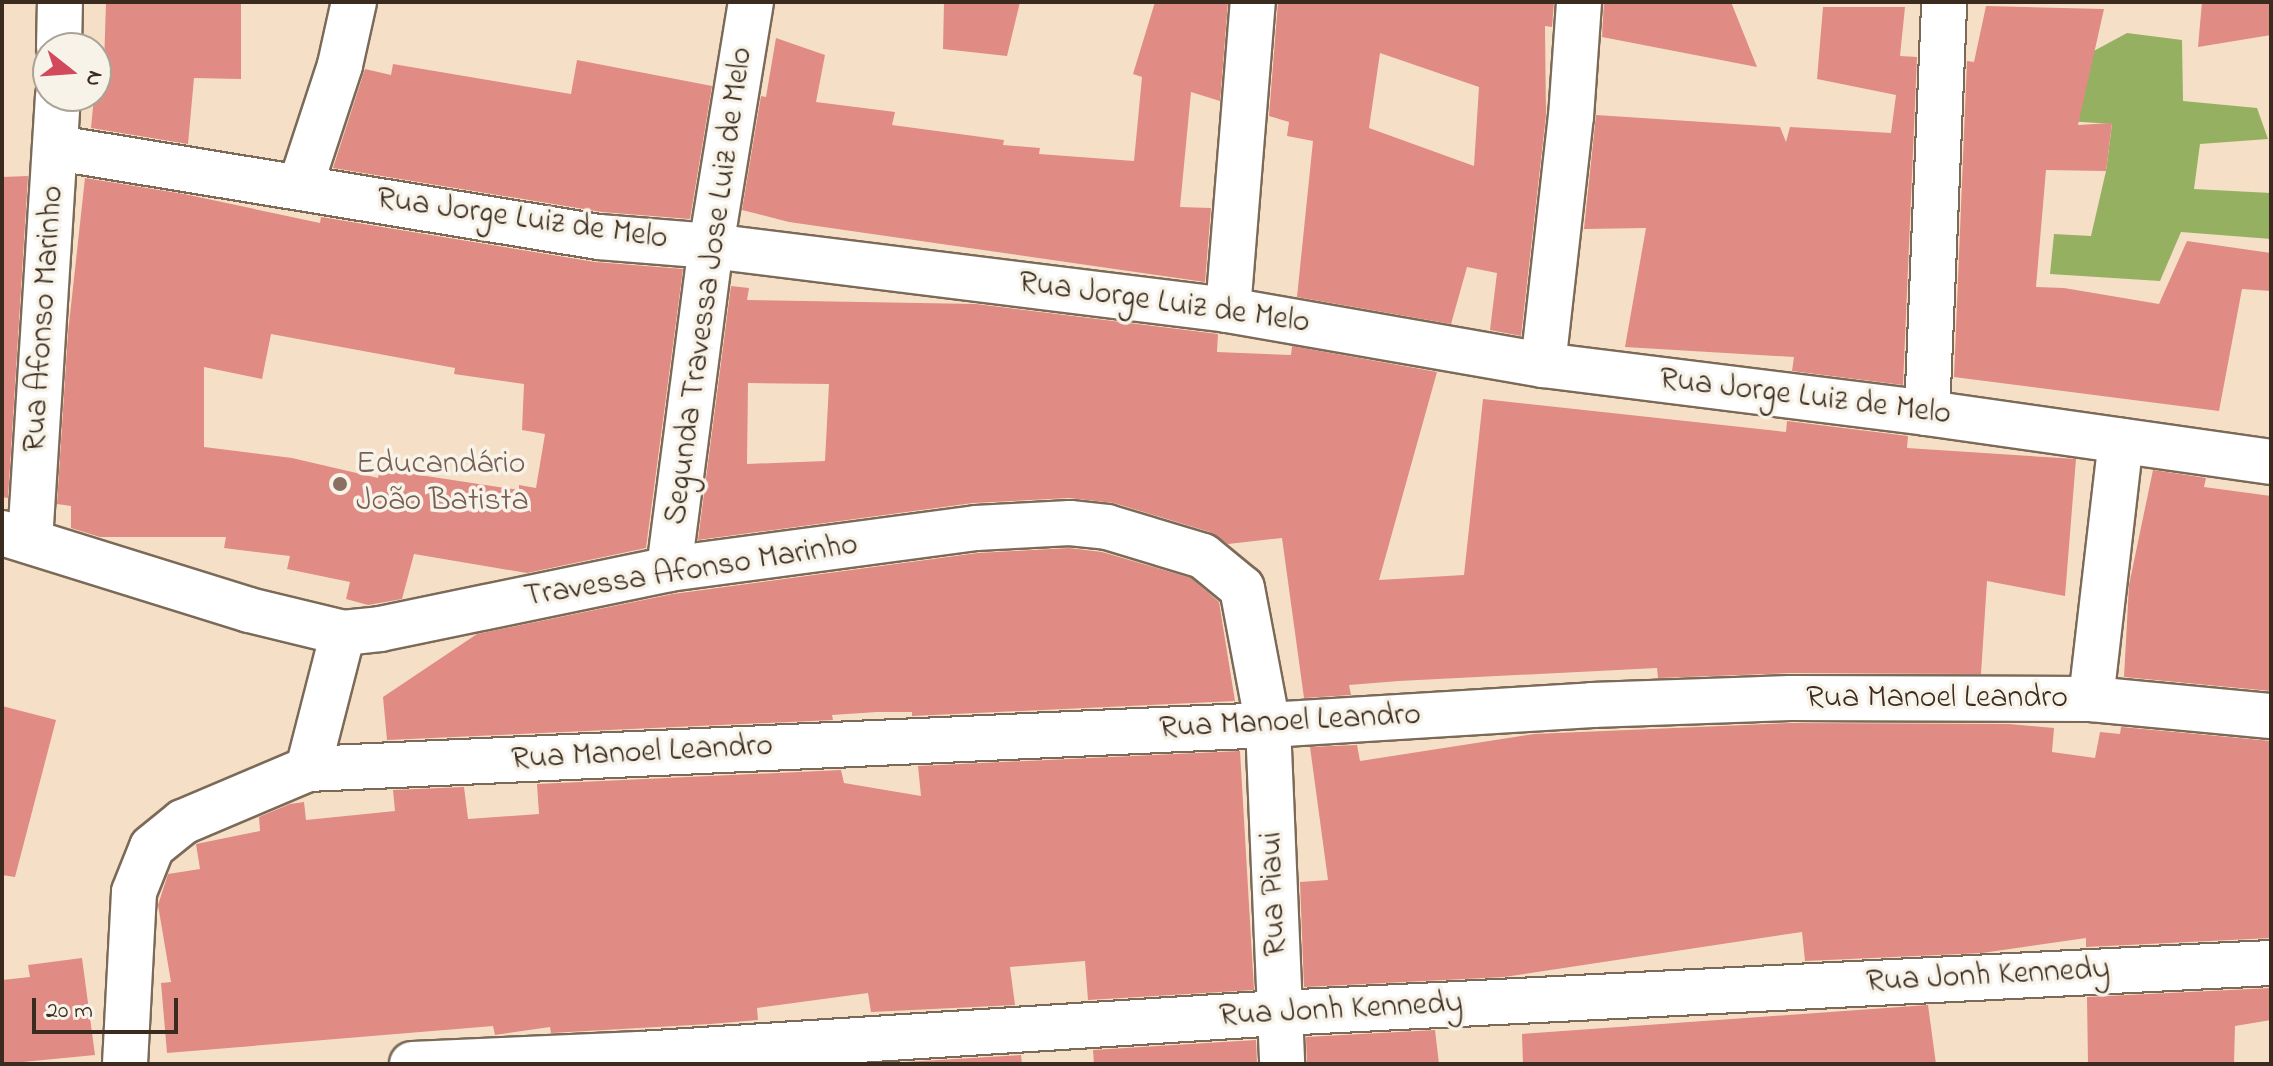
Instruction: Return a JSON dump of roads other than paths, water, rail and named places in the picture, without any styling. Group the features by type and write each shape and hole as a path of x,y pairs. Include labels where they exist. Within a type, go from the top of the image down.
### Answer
{"street":[{"path":"59,32 60,2"},
{"path":"300,187 340,65 354,2"},
{"name":"Segunda Travessa Jose Luiz de Melo","path":"669,569 711,246 751,2"},
{"path":"1228,310 1253,2"},
{"path":"1543,365 1571,117 1579,2"},
{"path":"1927,413 1944,2"},
{"name":"Rua Afonso Marinho","path":"16,537 57,148 58,112"},
{"name":"Rua Jorge Luiz de Melo","path":"57,148 599,237 711,246 1228,310 1543,365 1927,413 2271,462"},
{"path":"2091,699 2121,441"},
{"name":"Travessa Afonso Marinho","path":"16,537 249,610 343,633 380,629 669,569 976,528 1070,523 1148,537 1203,556 1242,588 1268,725"},
{"path":"125,1064 134,892 152,847 183,822 308,769 343,633"},
{"name":"Rua Manoel Leandro","path":"308,769 1268,725 1592,705 1790,698 2091,699 2271,716"},
{"name":"Rua Piaui","path":"1268,725 1282,1064"},
{"name":"Rua Jonh Kennedy","path":"412,1064 640,1054 1280,1013 2271,963"}],"place":[{"name":"Educandário João Batista","path":"340,484"}]}
